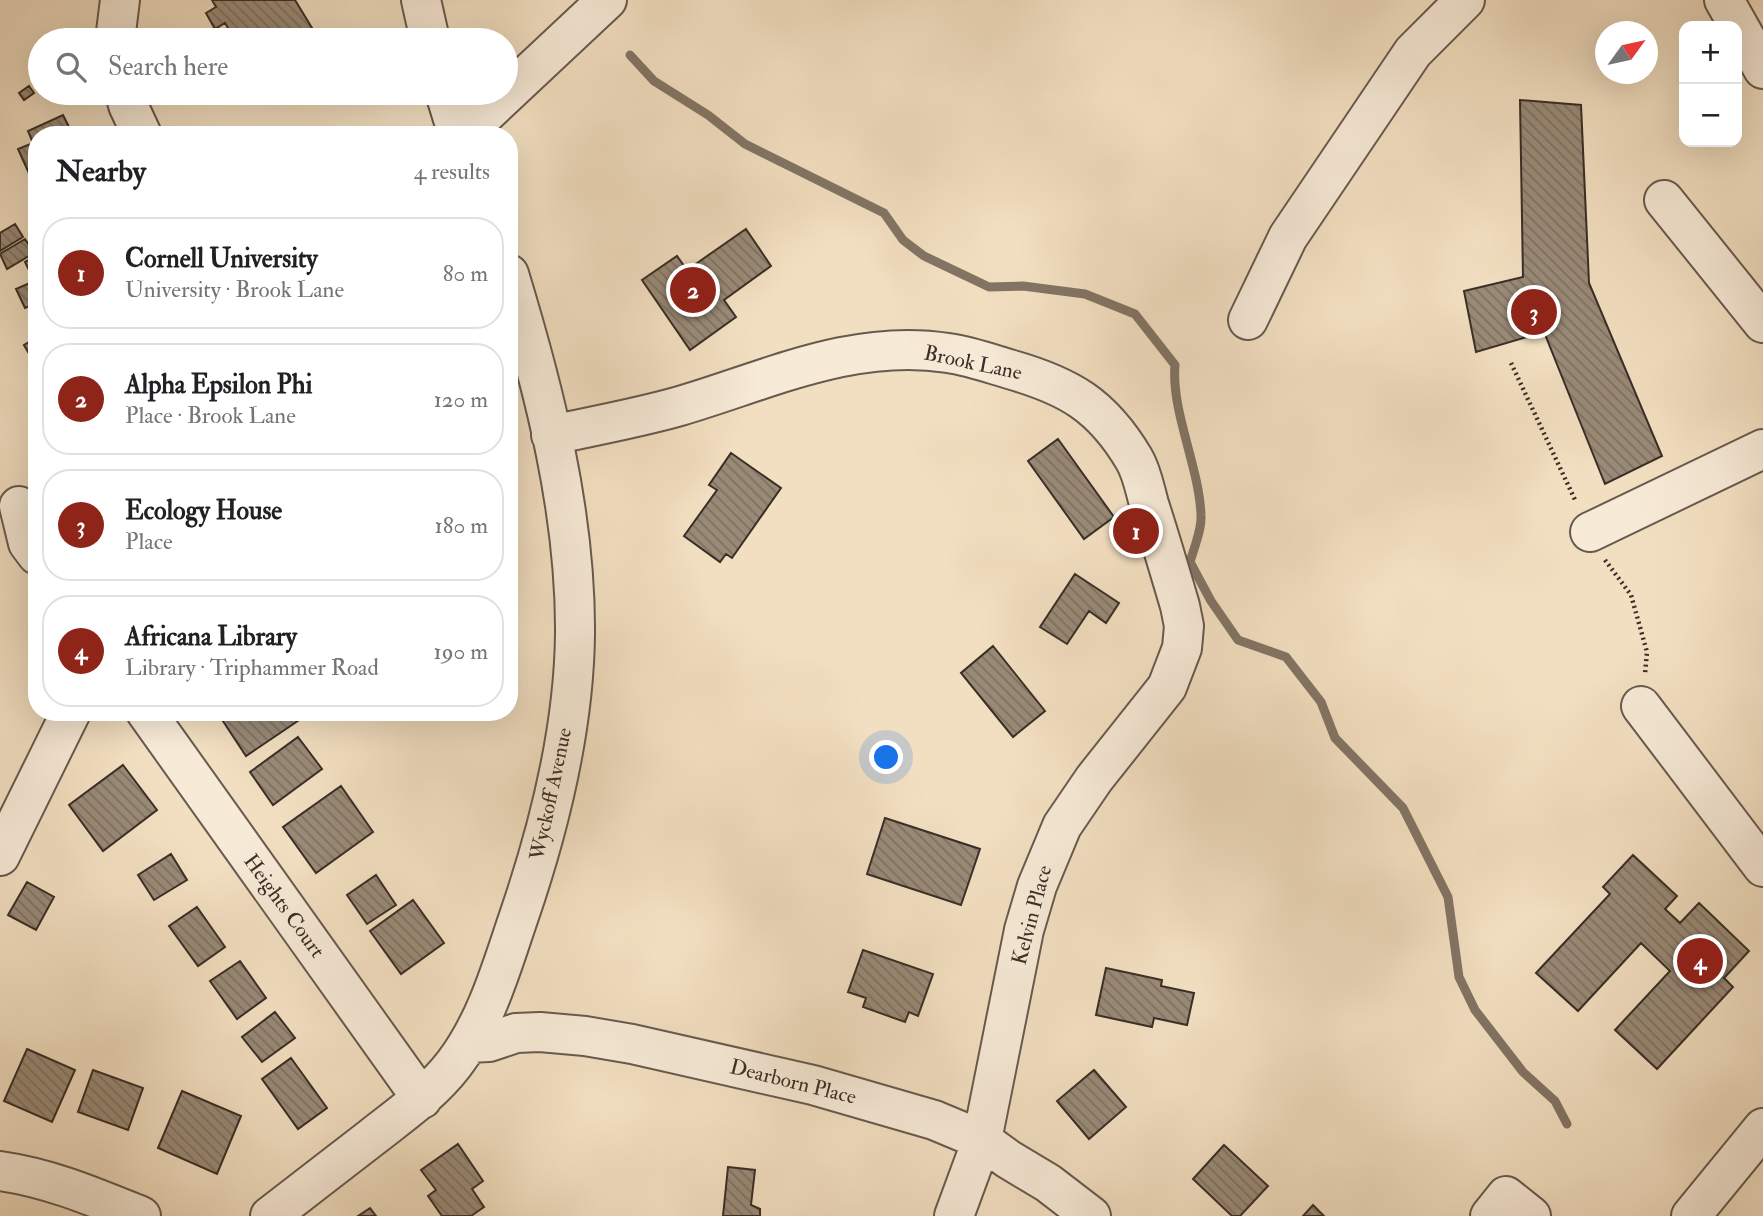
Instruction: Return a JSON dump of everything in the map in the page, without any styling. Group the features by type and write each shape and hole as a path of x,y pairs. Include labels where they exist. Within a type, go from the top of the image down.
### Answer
{"street":[{"path":"117,28 120,0"},
{"path":"421,0 427,28"},
{"path":"518,82 607,0"},
{"path":"1248,320 1288,237 1413,52 1465,0"},
{"path":"1724,0 1763,69"},
{"path":"130,105 138,126"},
{"path":"449,105 457,126"},
{"path":"470,126 493,105"},
{"path":"1664,200 1763,323"},
{"name":"Wyckoff Avenue","path":"270,1216 422,1099 439,1082 468,1043 494,988 534,874 562,757 575,634 571,562 561,489 539,374 518,304"},
{"name":"Brook Lane","path":"551,435 679,406 815,362 869,352 913,350 947,353 1034,376 1066,389 1094,408 1117,433 1136,462 1181,606 1184,626 1182,648"},
{"path":"1590,532 1763,449"},
{"path":"19,505 28,543"},
{"name":"Kelvin Place","path":"954,1216 982,1140 1024,929 1047,858 1062,826 1094,779 1167,687 1182,648"},
{"path":"1642,706 1763,867"},
{"path":"0,856 67,721"},
{"name":"Heights Court","path":"152,721 422,1099"},
{"name":"Dearborn Place","path":"468,1043 489,1042 516,1033 584,1036 632,1044 813,1085 934,1120 982,1140 1048,1183 1091,1216"},
{"path":"1691,1216 1763,1128"},
{"path":"0,1171 30,1175 73,1188 141,1216"},
{"path":"1490,1216 1506,1196 1531,1216"}],"building":[{"path":"212,0 295,0 312,28 228,28 225,23 214,28 206,13 216,7"},
{"path":"28,87 28,97 24,100 19,93"},
{"path":"1520,100 1581,105 1589,283 1662,456 1605,484 1544,332 1476,352 1464,291 1523,277"},
{"path":"63,115 68,126 39,126"},
{"path":"28,145 28,171 18,149"},
{"path":"15,224 23,237 0,251 0,233"},
{"path":"746,229 771,266 724,300 736,317 690,350 642,280 677,256 687,270"},
{"path":"25,239 28,244 28,257 7,269 0,254"},
{"path":"28,284 28,307 25,308 16,289"},
{"path":"1058,439 1114,517 1084,539 1028,461"},
{"path":"731,453 781,488 732,558 726,554 720,562 684,536 717,490 709,485"},
{"path":"1075,574 1119,603 1106,623 1089,611 1067,644 1040,627"},
{"path":"993,646 1045,711 1013,737 961,673"},
{"path":"223,721 298,721 246,756"},
{"path":"298,737 322,769 273,805 250,772"},
{"path":"123,765 157,810 103,851 69,805"},
{"path":"341,786 373,832 316,873 283,827"},
{"path":"885,818 980,849 961,905 867,874"},
{"path":"171,854 187,880 154,900 138,875"},
{"path":"1633,855 1677,896 1665,909 1680,923 1699,903 1749,951 1724,978 1733,987 1657,1069 1615,1030 1670,971 1641,943 1578,1011 1536,973 1610,894 1603,887"},
{"path":"376,875 396,905 367,924 347,895"},
{"path":"27,882 54,897 36,930 8,915"},
{"path":"413,900 444,943 401,974 370,931"},
{"path":"197,907 225,947 198,966 169,926"},
{"path":"863,950 933,974 918,1016 909,1012 905,1022 863,1007 866,998 848,992"},
{"path":"240,961 266,998 237,1019 210,981"},
{"path":"1106,968 1162,980 1161,986 1194,993 1187,1025 1154,1018 1152,1027 1096,1015"},
{"path":"275,1012 295,1038 262,1062 242,1037"},
{"path":"27,1049 75,1070 52,1122 4,1101"},
{"path":"291,1058 327,1108 298,1129 262,1079"},
{"path":"93,1070 143,1088 128,1130 78,1112"},
{"path":"1094,1070 1126,1107 1089,1139 1057,1101"},
{"path":"182,1091 241,1116 217,1174 158,1148"},
{"path":"458,1144 483,1181 472,1189 484,1207 471,1216 442,1216 428,1196 436,1190 421,1170"},
{"path":"1224,1145 1268,1186 1240,1216 1232,1216 1193,1179"},
{"path":"728,1167 755,1170 751,1205 760,1209 760,1216 723,1216"},
{"path":"1313,1205 1324,1216 1303,1216"},
{"path":"370,1208 376,1216 358,1216"}],"waterway":[{"path":"630,55 654,81 708,115 745,144 884,213 903,240 924,256 989,287 1023,286 1085,294 1135,314 1175,365 1177,401 1196,477 1201,515 1190,562 1211,601 1238,640 1286,657 1321,702 1335,738 1403,808 1448,897 1459,977 1475,1010 1523,1072 1555,1101 1567,1124"}],"place":[{"name":"Alpha Epsilon Phi","path":"693,290"},
{"name":"Ecology House","path":"1534,312"},
{"name":"Cornell University","path":"1136,531"},
{"name":"Africana Library","path":"1700,961"}]}
